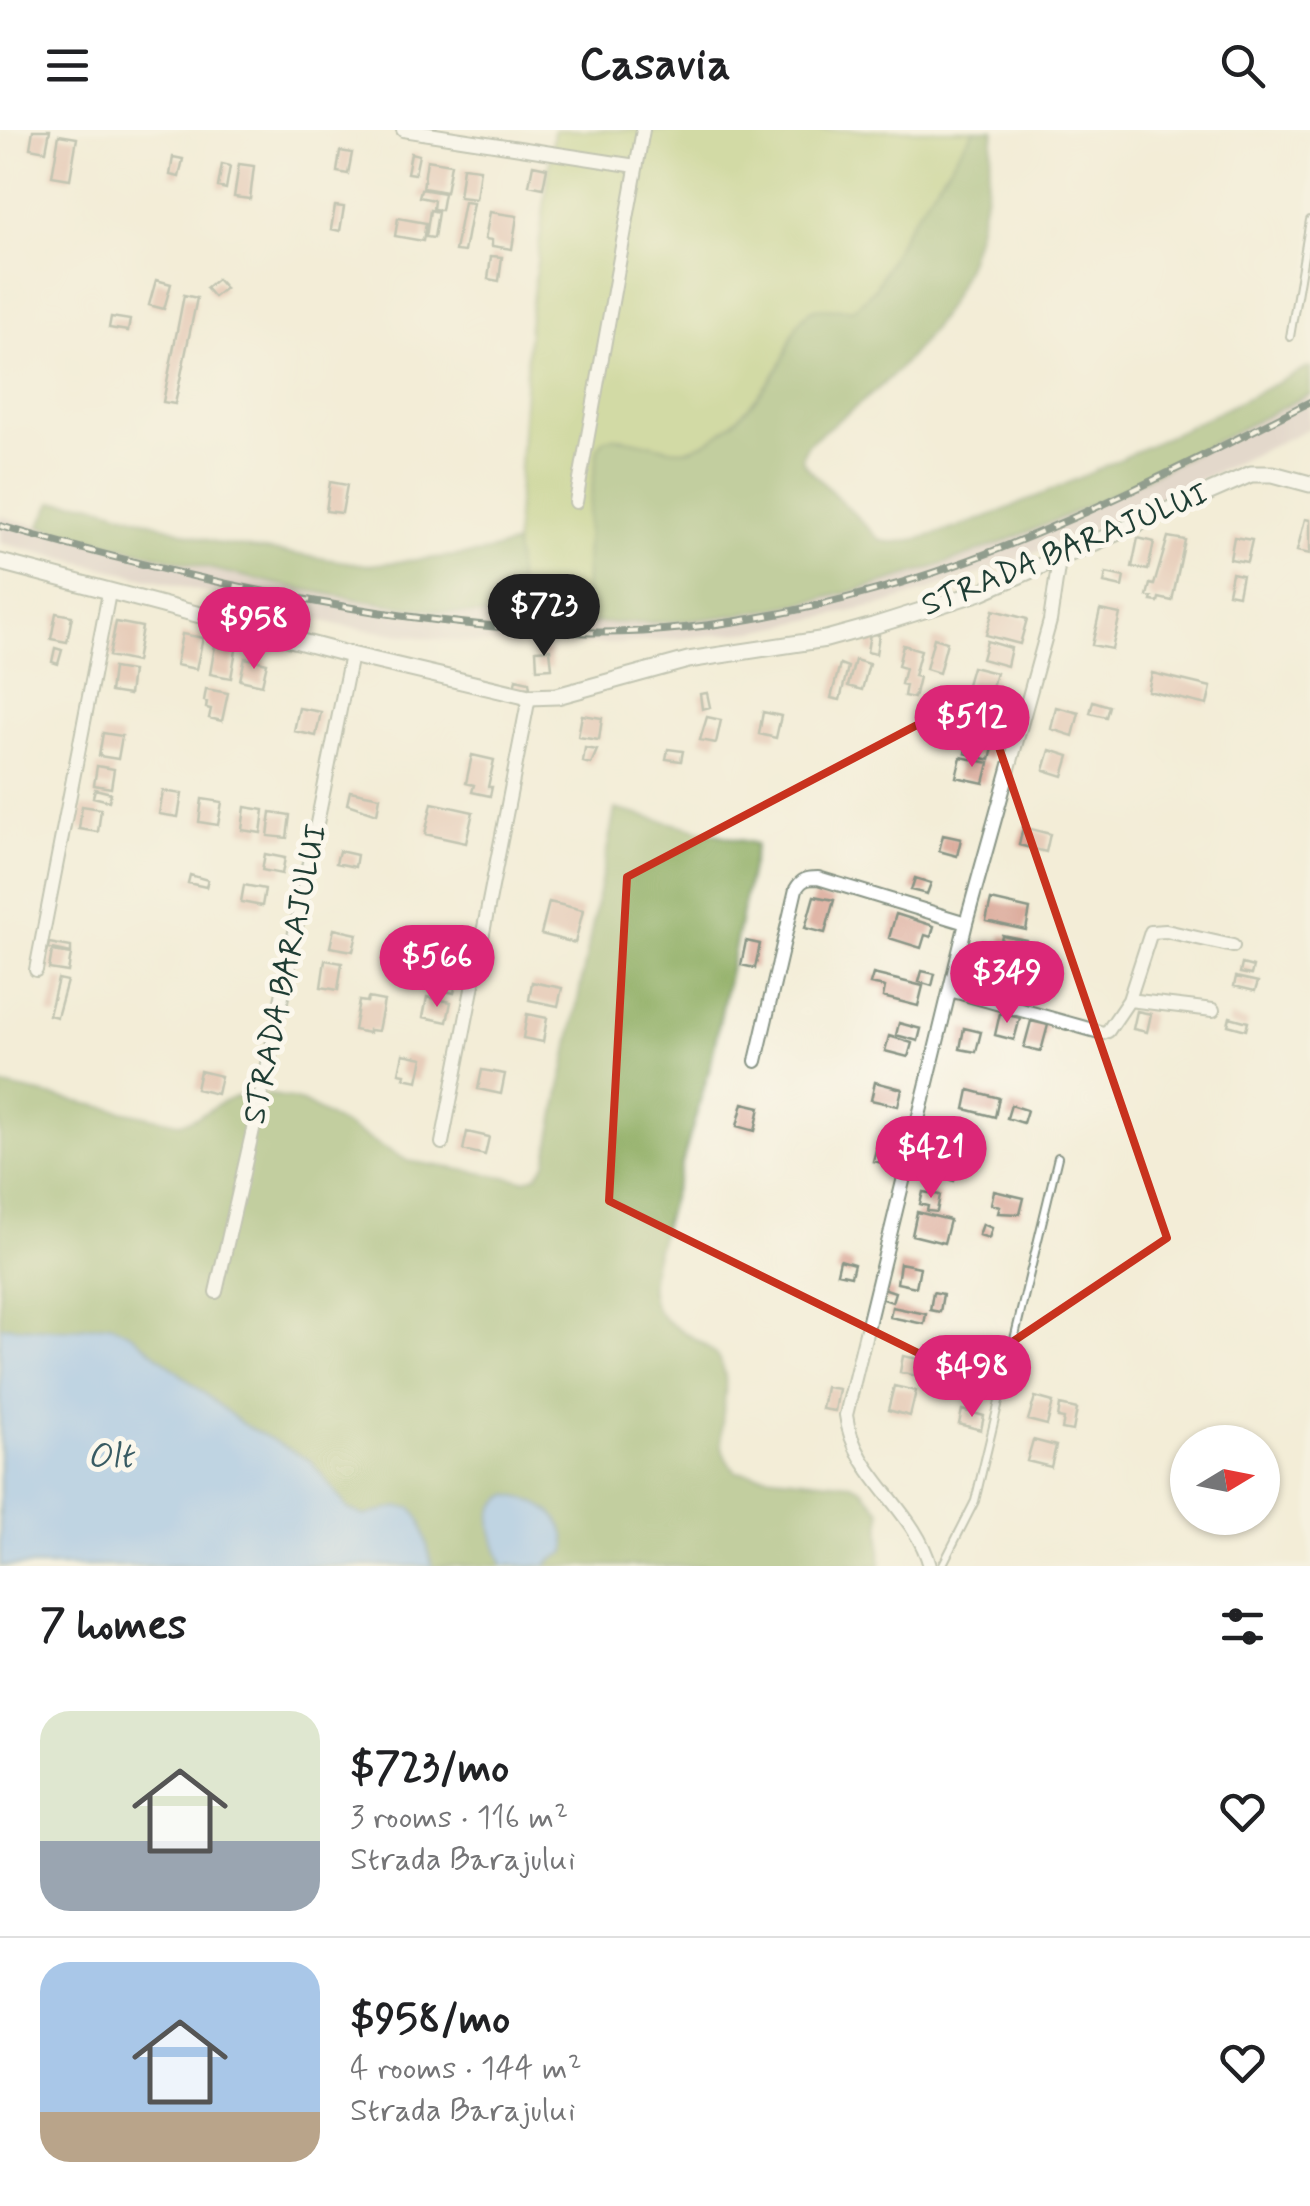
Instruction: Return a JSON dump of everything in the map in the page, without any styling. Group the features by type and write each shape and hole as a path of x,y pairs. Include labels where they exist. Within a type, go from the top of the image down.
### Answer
{"street":[{"path":"403,130 636,166"},
{"path":"576,502 643,130"},
{"name":"STRADA BARAJULUI","path":"0,562 351,656 529,697 577,691 688,660 826,638 873,626 980,592 1060,560 1252,474 1272,474 1310,484"},
{"path":"930,1566 898,1507 856,1454 846,1415 966,923 1050,620 1060,560"},
{"path":"36,970 109,593"},
{"name":"STRADA BARAJULUI","path":"216,1292 272,1046 351,656"},
{"path":"442,1142 529,697"},
{"path":"756,1060 800,882 818,878 966,923"},
{"path":"950,990 1103,1034 1129,1000 1151,932 1166,930 1233,946"},
{"path":"1129,1000 1213,1010"}],"lane":[{"path":"1290,337 1310,220"},
{"path":"942,1566 975,1500 1058,1157"}],"highlighted area":[{"path":"980,692 1167,1238 963,1375 609,1201 627,877"}],"shaded area":[{"path":"1310,394 1310,428 1100,527 995,569 883,605 756,631 621,644 497,645 433,639 347,627 0,543 0,516 156,556 355,600 432,612 584,623 718,618 835,595 986,549 1089,505"}],"green space":[{"path":"554,130 974,130 906,229 875,289 854,309 816,309 802,318 779,367 732,423 708,441 686,450 628,439 605,439 598,448 588,518 584,623 490,616 509,608 518,584 515,544 529,325"},
{"path":"974,130 994,130 989,169 976,239 951,300 910,357 872,394 808,444 802,456 804,464 880,540 911,540 1022,503 1310,367 1310,394 1085,507 989,548 889,581 735,615 671,622 584,623 588,518 598,448 605,439 628,439 686,450 709,441 732,423 779,367 802,318 816,309 854,309 875,289 906,229"},
{"path":"52,502 91,503 218,543 368,565 481,553 515,544 518,584 509,608 490,616 319,592 40,526"},
{"path":"615,809 756,844 710,1067 654,1260 652,1299 667,1321 702,1343 721,1362 725,1376 722,1440 728,1462 737,1472 852,1484 862,1489 881,1511 880,1566 432,1566 421,1521 364,1516 348,1509 311,1461 242,1424 132,1335 110,1324 65,1330 0,1326 0,1085 179,1123 232,1098 273,1095 303,1102 408,1161 525,1180 537,1175 546,1163"}],"water":[{"name":"Olt","path":"110,1324 132,1335 242,1424 311,1461 348,1509 364,1516 398,1507 412,1508 421,1521 432,1566 0,1566 0,1326 65,1330"},
{"path":"509,1495 550,1512 563,1529 566,1552 546,1566 503,1565 491,1526 494,1508"}],"building":[{"path":"33,130 50,130 46,151 30,148"},
{"path":"59,135 77,138 70,179 52,176"},
{"path":"340,151 352,153 348,174 337,172"},
{"path":"411,153 419,155 415,174 407,173"},
{"path":"173,157 183,159 179,177 170,175"},
{"path":"427,160 451,164 446,192 423,188"},
{"path":"222,164 230,166 226,189 218,187"},
{"path":"239,164 254,166 250,199 234,197"},
{"path":"533,165 547,168 543,188 529,185"},
{"path":"463,167 480,169 476,199 459,197"},
{"path":"421,189 444,193 441,210 433,209 434,200 419,197"},
{"path":"464,202 473,203 464,252 455,251"},
{"path":"335,206 344,207 340,231 331,229"},
{"path":"430,210 438,212 434,238 426,237"},
{"path":"490,212 517,216 512,249 492,246 492,240 485,239"},
{"path":"398,218 426,223 423,241 395,236"},
{"path":"491,256 502,257 499,281 488,279"},
{"path":"217,279 225,288 214,297 206,288"},
{"path":"156,280 171,284 164,309 149,305"},
{"path":"184,295 197,298 175,404 163,402"},
{"path":"111,317 130,320 128,331 109,328"},
{"path":"330,482 347,485 342,513 326,511"},
{"path":"1305,519 1310,520 1310,554 1297,551"},
{"path":"1168,537 1185,540 1172,601 1151,601 1152,597 1147,596 1150,584 1154,585"},
{"path":"1234,537 1252,540 1247,562 1230,559"},
{"path":"1138,538 1154,542 1148,570 1132,567"},
{"path":"1106,573 1124,577 1122,587 1104,583"},
{"path":"1232,573 1242,575 1238,595 1228,593"},
{"path":"993,610 1027,619 1020,644 986,635"},
{"path":"1100,610 1120,614 1112,649 1092,645"},
{"path":"56,613 72,616 67,642 51,639"},
{"path":"116,622 142,627 136,662 109,656"},
{"path":"870,633 879,635 876,654 867,652"},
{"path":"182,634 203,638 196,669 176,665"},
{"path":"934,638 947,642 939,673 926,669"},
{"path":"987,641 1011,648 1007,666 982,659"},
{"path":"224,643 236,650 231,678 210,674 215,646 223,648"},
{"path":"903,645 921,650 914,676 919,677 914,698 904,696 906,685 901,684 905,668 898,666"},
{"path":"55,648 62,650 58,664 52,662"},
{"path":"550,649 552,668 537,669 536,650"},
{"path":"245,658 267,663 262,685 240,680"},
{"path":"855,660 869,664 862,690 848,686"},
{"path":"840,664 848,667 840,700 831,698"},
{"path":"972,667 996,673 990,694 966,688"},
{"path":"113,668 132,671 129,695 110,692"},
{"path":"1152,673 1211,687 1207,705 1148,691"},
{"path":"516,679 529,682 530,688 514,687"},
{"path":"206,689 228,693 222,721 209,718 211,709 206,708 204,701"},
{"path":"707,693 710,707 702,709 700,694"},
{"path":"978,696 1007,704 1001,724 973,716"},
{"path":"1093,701 1109,706 1106,717 1090,713"},
{"path":"1056,707 1079,713 1073,736 1051,729"},
{"path":"299,708 321,712 316,736 294,731"},
{"path":"763,712 781,716 776,738 759,734"},
{"path":"582,715 602,718 599,740 578,737"},
{"path":"707,717 721,720 716,743 700,740"},
{"path":"103,733 122,736 118,759 99,756"},
{"path":"970,733 995,740 990,760 965,753"},
{"path":"585,748 597,750 591,764 583,762"},
{"path":"668,749 683,751 681,761 666,759"},
{"path":"1050,750 1069,756 1063,776 1044,770"},
{"path":"472,755 494,760 490,796 472,792 474,785 466,783"},
{"path":"961,757 989,763 984,783 956,777"},
{"path":"97,766 114,769 111,788 94,785"},
{"path":"95,789 111,793 109,801 93,797"},
{"path":"163,791 182,794 178,817 159,814"},
{"path":"350,791 380,797 377,814 347,804"},
{"path":"202,799 222,802 218,825 199,822"},
{"path":"432,803 473,812 466,843 425,834"},
{"path":"82,806 101,809 98,832 79,829"},
{"path":"245,807 264,810 261,833 242,830"},
{"path":"271,812 290,815 287,838 268,836"},
{"path":"1023,827 1050,834 1046,852 1019,845"},
{"path":"943,835 961,839 957,856 939,851"},
{"path":"339,851 357,855 355,867 336,863"},
{"path":"265,854 285,858 282,874 262,870"},
{"path":"190,875 208,880 206,887 188,883"},
{"path":"915,878 931,883 927,894 911,890"},
{"path":"244,885 265,889 262,906 241,902"},
{"path":"814,896 834,900 825,933 805,928"},
{"path":"991,900 1030,909 1026,930 986,921"},
{"path":"549,902 583,910 575,943 541,934"},
{"path":"896,914 934,926 931,937 925,935 921,948 889,938"},
{"path":"334,929 357,934 353,951 330,947"},
{"path":"427,929 458,935 454,954 423,948"},
{"path":"1002,935 1026,940 1021,963 986,955 989,941 1000,944"},
{"path":"746,941 760,944 755,968 741,965"},
{"path":"49,943 71,947 71,953 48,948"},
{"path":"52,951 71,954 68,972 49,969"},
{"path":"325,960 342,963 338,990 321,987"},
{"path":"1049,960 1059,963 1056,974 1046,971"},
{"path":"421,963 459,971 454,993 416,985"},
{"path":"1242,964 1253,967 1251,975 1240,973"},
{"path":"922,971 935,974 932,986 919,982"},
{"path":"873,974 923,986 918,1006 883,997 885,987 870,984"},
{"path":"1236,977 1258,982 1255,991 1234,986"},
{"path":"58,979 67,981 57,1017 49,1015"},
{"path":"532,982 562,988 558,1006 529,1000"},
{"path":"427,997 451,1002 447,1022 423,1017"},
{"path":"368,998 384,1001 378,1031 369,1033 354,1030 359,1001 367,1002"},
{"path":"1137,1011 1151,1014 1147,1032 1133,1029"},
{"path":"1000,1013 1020,1018 1014,1040 995,1035"},
{"path":"527,1014 547,1018 543,1042 523,1038"},
{"path":"1230,1017 1248,1022 1246,1030 1228,1025"},
{"path":"1031,1021 1048,1025 1041,1051 1024,1047"},
{"path":"899,1023 921,1029 918,1041 896,1035"},
{"path":"964,1028 981,1032 976,1052 960,1049"},
{"path":"889,1036 912,1043 908,1057 885,1051"},
{"path":"403,1054 423,1058 418,1081 399,1073"},
{"path":"482,1070 505,1074 501,1094 478,1089"},
{"path":"200,1071 221,1076 217,1094 196,1089"},
{"path":"875,1082 902,1089 898,1106 871,1100"},
{"path":"969,1090 999,1098 995,1117 965,1109"},
{"path":"743,1103 760,1107 755,1131 737,1126"},
{"path":"1011,1105 1027,1110 1023,1123 1007,1118"},
{"path":"467,1132 489,1137 485,1155 463,1150"},
{"path":"877,1146 896,1150 893,1165 873,1161"},
{"path":"935,1153 959,1160 954,1181 929,1174"},
{"path":"994,1191 1024,1198 1020,1214 998,1213 1000,1206 991,1204"},
{"path":"923,1192 940,1195 937,1212 927,1211 928,1206 920,1204"},
{"path":"917,1212 950,1220 944,1243 912,1235"},
{"path":"983,1224 992,1228 989,1238 979,1235"},
{"path":"840,1260 854,1264 851,1276 837,1273"},
{"path":"900,1263 920,1267 916,1287 897,1283"},
{"path":"883,1288 895,1292 892,1302 880,1298"},
{"path":"933,1292 943,1294 940,1312 930,1310"},
{"path":"892,1307 926,1314 924,1324 890,1317"},
{"path":"903,1356 924,1360 920,1377 900,1372"},
{"path":"894,1386 916,1391 910,1416 888,1410"},
{"path":"826,1387 839,1389 835,1411 822,1409"},
{"path":"1035,1397 1053,1402 1047,1425 1028,1420"},
{"path":"1060,1405 1077,1409 1073,1431 1062,1429 1064,1419 1058,1418"},
{"path":"962,1410 984,1416 981,1430 959,1424"},
{"path":"1033,1440 1056,1446 1051,1467 1027,1461"}],"railway":[{"path":"0,526 212,580 427,619 573,632 689,628 843,599 991,552 1099,506 1310,402"}]}
